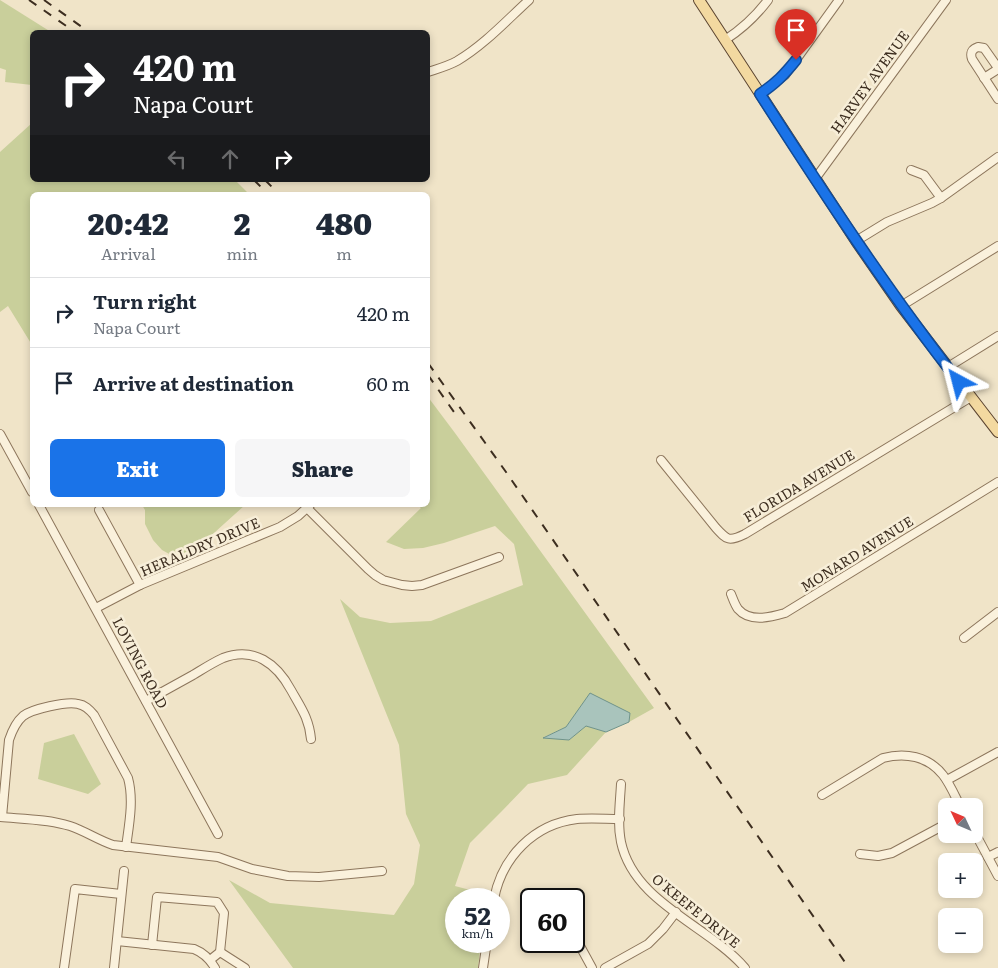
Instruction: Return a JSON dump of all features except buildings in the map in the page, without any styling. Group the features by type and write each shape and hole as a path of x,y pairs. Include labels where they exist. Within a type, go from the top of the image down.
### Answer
{"main road":[{"path":"699,0 815,179 901,306 997,428"}],"street":[{"path":"430,71 456,61 467,54 486,40 529,0"},
{"path":"725,40 749,21 768,0"},
{"path":"760,94 785,74 839,0"},
{"name":"HARVEY AVENUE","path":"815,179 946,0"},
{"path":"984,78 998,68 984,48 978,47 971,53 972,59 984,78 998,99"},
{"path":"856,241 887,222 941,198 998,157"},
{"path":"911,170 924,175 941,198"},
{"path":"901,306 998,246"},
{"path":"948,367 998,336"},
{"name":"FLORIDA AVENUE","path":"661,460 725,538 735,539 971,397"},
{"path":"0,434 30,488"},
{"name":"MONARD AVENUE","path":"731,594 737,607 747,615 756,618 766,618 785,613 998,482"},
{"name":"LOVING ROAD","path":"41,507 218,834"},
{"name":"HERALDRY DRIVE","path":"96,608 140,585 280,527 298,516 308,507"},
{"path":"310,507 368,569 383,580 392,583 412,586 422,585 499,557"},
{"path":"99,510 140,585"},
{"path":"964,638 998,612"},
{"path":"146,701 224,658 240,654 253,656 272,665 286,681 308,721 311,739"},
{"path":"126,847 131,787 94,715 87,708 77,703 64,704 24,715 16,724 11,734 1,817 58,823 81,831 103,842 126,847 218,857 252,869 288,876 319,877 382,871"},
{"path":"947,780 998,752"},
{"path":"822,794 882,758 904,754 926,760 936,768 947,780 956,798"},
{"name":"O'KEEFE DRIVE","path":"620,784 622,846 631,868 646,888 728,951 746,968"},
{"path":"497,888 507,863 522,846 540,832 556,824 576,820 620,820"},
{"path":"860,854 878,856 892,853 938,828"},
{"path":"980,843 998,876"},
{"path":"988,857 998,852"},
{"path":"114,968 124,870"},
{"path":"64,968 75,889 122,894"},
{"path":"152,944 156,896 217,902 224,914 220,952 210,960"},
{"path":"605,968 648,944 676,912"},
{"path":"117,941 194,949 206,955 215,968"},
{"path":"220,952 245,968"},
{"path":"483,968 485,953"},
{"path":"584,953 592,968"}],"green space":[{"path":"0,0 48,30 30,30 30,85 5,82 6,70 0,68"},
{"path":"30,125 30,182 237,182 247,192 30,192 30,342 8,306 0,312 0,152"},
{"path":"430,400 654,708 629,722 630,713 590,694 566,727 544,737 569,740 586,726 606,732 567,775 528,784 470,843 455,886 462,888 445,888 445,953 480,953 478,968 293,968 229,880 270,903 394,915 414,884 420,845 406,814 399,745 340,599 360,617 390,623 431,621 523,585 514,544 495,526 423,548 404,549 386,542 421,508 420,507 430,507"},
{"path":"143,507 243,507 194,551 171,555 162,550 153,540 145,524"},
{"path":"74,734 101,784 88,794 38,779 44,743"}],"water":[{"path":"590,693 630,713 629,722 606,732 586,726 569,740 543,738 566,727"}],"railway":[{"path":"29,0 72,30"},
{"path":"44,0 86,30"},
{"path":"256,182 266,192"},
{"path":"267,182 277,192"},
{"path":"430,366 506,472 849,968"},
{"path":"430,378 454,412"}],"route":[{"path":"796,60 778,81 760,94 856,241 901,306 959,382"}]}
